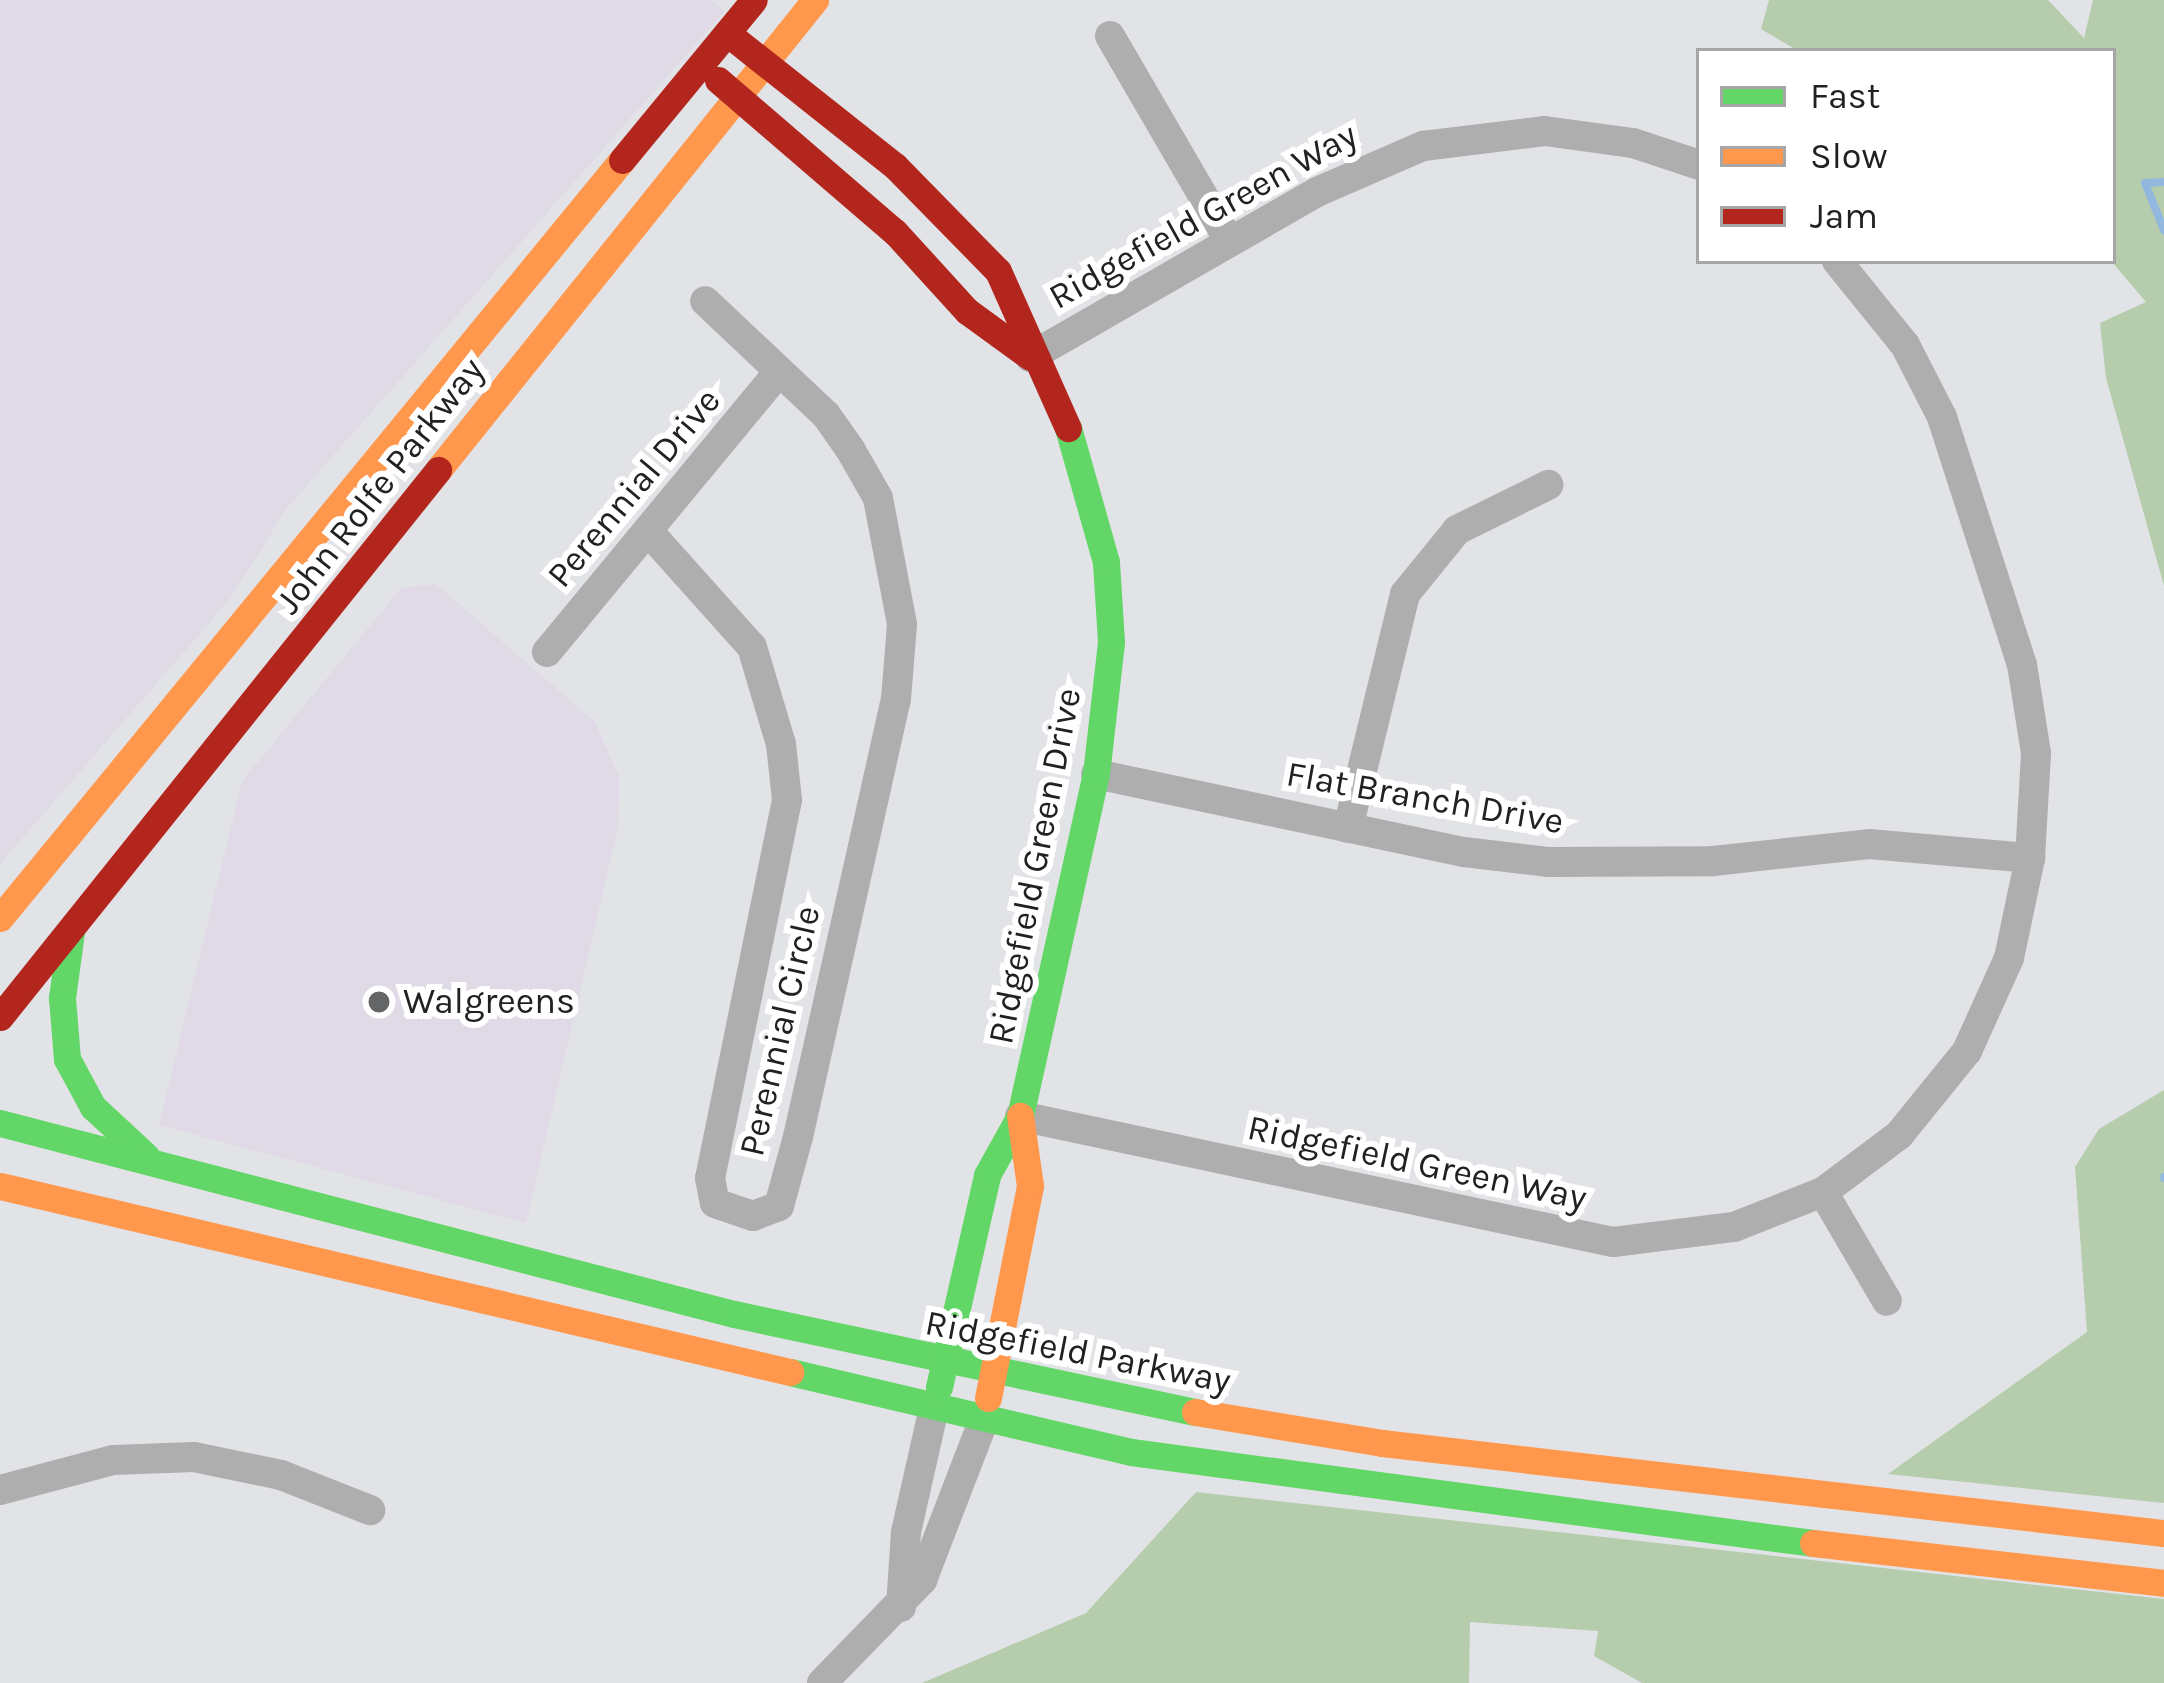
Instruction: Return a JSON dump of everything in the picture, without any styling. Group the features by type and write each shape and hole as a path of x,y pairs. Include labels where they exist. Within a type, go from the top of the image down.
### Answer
{"main road":[{"name":"John Rolfe Parkway","path":"0,918 754,0"},
{"name":"John Rolfe Parkway","path":"0,1017 815,0"},
{"name":"Ridgefield Green Drive","path":"727,33 968,236 1010,290 1030,357 1073,437 1106,562 1112,642 1096,774 1020,1116"},
{"name":"Ridgefield Green Drive","path":"702,66 895,232 967,311 1030,357"},
{"path":"71,929 62,998 67,1059 93,1107 151,1161"},
{"path":"934,1412 987,1175 1020,1116"},
{"path":"983,1422 1030,1186 1020,1116"},
{"name":"Ridgefield Parkway","path":"0,1123 993,1374 1382,1443 2164,1534"},
{"path":"8,1191 983,1422 1376,1491 2164,1582"}],"street":[{"path":"1111,36 1230,242"},
{"name":"Ridgefield Green Way","path":"1030,357 1373,163 1469,136 1598,136 1696,164"},
{"name":"Ridgefield Green Way","path":"1020,1116 1613,1242 1734,1227 1823,1192 1900,1135 1967,1051 2009,958 2030,857 2036,753 2022,664 1964,475 1905,345 1839,264"},
{"name":"Perennial Circle","path":"650,532 752,647 781,744 787,800 710,1178 715,1203 753,1216 778,1206 798,1137 896,699 902,624 878,498 826,416 705,301"},
{"name":"Perennial Drive","path":"547,652 779,372"},
{"path":"1348,828 1405,594 1457,530 1548,485"},
{"name":"Flat Branch Drive","path":"1096,774 1348,828 1549,862 1713,861 1869,844 2030,857"},
{"path":"1823,1192 1887,1301"},
{"path":"901,1607 906,1532 934,1412"},
{"path":"822,1683 901,1607 952,1519 983,1422"},
{"path":"0,1490 113,1460 194,1457 281,1475 370,1510"}],"shaded area":[{"path":"0,0 712,0 725,11 287,508 230,599 0,864"},
{"path":"436,584 595,722 619,776 618,827 526,1223 159,1125 242,781 401,588"}],"green space":[{"path":"1769,0 2048,0 2084,38 2093,0 2164,0 2164,586 2106,378 2100,323 2146,302 2114,264 2116,48 1793,48 1761,29"},
{"path":"2164,1090 2164,1503 1888,1474 2087,1332 2075,1167 2099,1129"},
{"path":"1196,1492 2164,1599 2164,1683 1642,1683 1594,1656 1598,1631 1470,1622 1469,1683 922,1683 1086,1613"}],"waterway":[{"path":"2164,182 2145,183 2164,230"}],"traffic: fast":[{"path":"939,1387 987,1175 1020,1116 1096,774 1111,642 1106,562 1068,428"},
{"path":"71,932 62,998 67,1059 93,1107 146,1156"},
{"path":"0,1123 734,1314 1195,1412"},
{"path":"790,1372 1131,1452 1813,1543"}],"traffic: slow":[{"path":"438,470 815,0"},
{"path":"0,918 622,160"},
{"path":"988,1398 1030,1186 1020,1116"},
{"path":"0,1186 790,1372"},
{"path":"1195,1412 1382,1443 2164,1533"},
{"path":"1813,1543 2164,1583"}],"traffic: jam":[{"path":"622,160 754,0"},
{"path":"727,33 895,166 998,271 1068,428"},
{"path":"718,80 895,232 967,311 1030,357"},
{"path":"0,1017 438,470"}],"place":[{"name":"Walgreens","path":"379,1002"}]}
